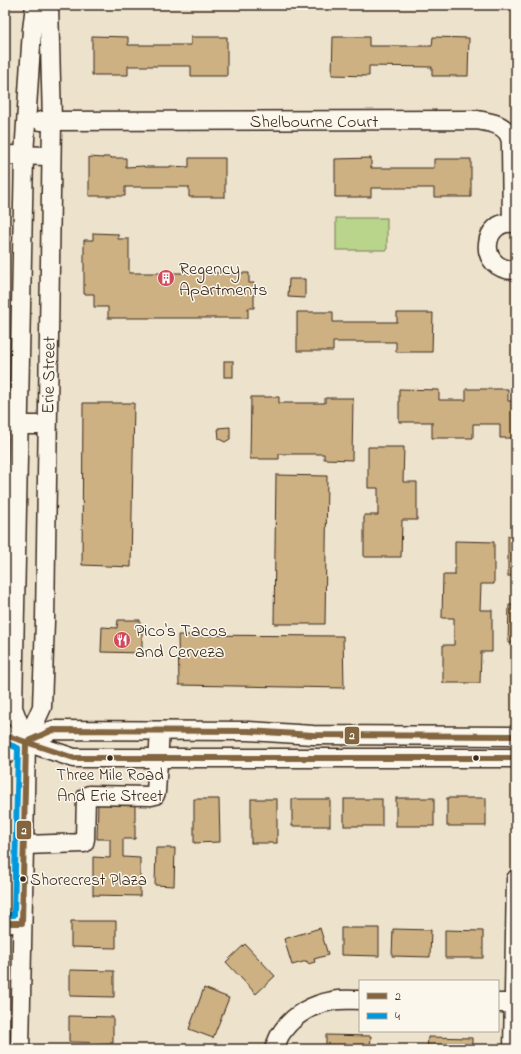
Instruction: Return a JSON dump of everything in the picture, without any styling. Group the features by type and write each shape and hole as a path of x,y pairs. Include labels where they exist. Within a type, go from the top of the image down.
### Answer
{"street":[{"name":"Erie Street","path":"20,1049 14,923 24,845 26,742 13,708 10,561 12,424 24,155 35,5"},
{"name":"Erie Street","path":"26,742 42,707 45,621 52,121 49,5"},
{"name":"Shelbourne Court","path":"26,120 477,120 490,122 504,128 510,137 514,223"},
{"path":"5,155 51,156"},
{"path":"514,223 504,224 496,228 491,234 488,242 488,250 490,258 495,264 501,268 516,270"},
{"path":"12,424 47,425"},
{"path":"10,561 46,562"},
{"path":"5,755 26,742 53,730 248,731 342,735 516,736"},
{"path":"24,845 84,843 86,797 89,795 155,795 160,731"},
{"path":"5,735 74,758 516,758"},
{"path":"513,1049 506,1003 516,879"},
{"path":"274,1049 280,1035 292,1020 302,1012 332,1000 359,1000"}],"green space":[{"path":"336,218 387,218 387,250 336,250"}],"building":[{"path":"92,36 128,37 128,45 191,45 191,37 227,37 227,76 191,76 191,66 128,66 128,75 92,75"},
{"path":"333,37 369,37 369,46 432,46 433,37 469,38 468,76 432,76 432,67 369,66 369,76 332,75"},
{"path":"89,157 126,158 126,167 189,167 189,158 225,158 225,197 189,197 189,187 125,187 125,196 89,196"},
{"path":"371,158 371,168 434,168 434,159 471,159 471,197 434,197 434,188 371,188 371,197 335,197 335,159"},
{"name":"Regency Apartments","path":"93,233 118,234 118,239 129,239 129,273 249,273 249,283 254,283 254,308 248,308 248,318 108,318 108,307 94,307 94,294 84,294 84,240 93,240"},
{"path":"289,279 305,279 305,298 288,297"},
{"path":"297,312 333,312 333,322 397,322 397,313 433,313 432,352 396,352 396,342 333,342 333,351 297,351"},
{"path":"224,361 233,361 233,377 224,377"},
{"path":"399,389 439,390 439,400 466,400 466,389 508,389 508,401 516,401 516,438 500,438 500,424 473,424 473,438 432,438 432,422 399,422"},
{"path":"251,397 279,397 279,403 325,403 325,398 353,398 352,460 324,459 324,454 279,454 279,459 250,459"},
{"path":"83,403 134,403 131,567 82,565"},
{"path":"230,427 230,439 225,442 219,439 218,428"},
{"path":"368,447 404,447 403,482 417,482 417,520 402,520 401,557 364,557 364,515 378,515 378,488 368,488"},
{"path":"276,475 327,476 325,624 274,624"},
{"path":"508,536 516,536 516,576 508,576"},
{"path":"455,541 494,542 494,584 481,584 480,610 492,610 492,652 481,652 480,683 443,683 443,645 454,645 454,618 442,618 443,575 455,575"},
{"path":"509,605 516,605 516,643 508,643"},
{"name":"Pico's Tacos and Cerveza","path":"118,620 140,620 140,627 142,627 142,653 101,652 102,627 117,628"},
{"path":"178,635 343,636 344,688 179,685"},
{"path":"396,798 434,798 434,826 396,826"},
{"path":"447,798 486,798 486,826 447,826"},
{"path":"194,799 219,799 220,842 194,843"},
{"path":"251,799 277,799 277,843 251,843"},
{"path":"292,799 330,799 330,826 292,826"},
{"path":"344,799 382,799 382,826 344,826"},
{"path":"98,802 135,802 135,839 123,839 123,857 140,858 140,896 93,895 93,857 110,858 110,839 97,839"},
{"path":"156,848 175,848 174,886 155,885"},
{"path":"71,921 116,921 116,948 71,947"},
{"path":"320,928 328,955 314,959 315,962 308,964 307,961 292,965 284,939"},
{"path":"341,928 379,928 379,956 341,955"},
{"path":"393,929 431,930 430,957 392,956"},
{"path":"445,930 483,931 483,958 445,958"},
{"path":"245,944 275,976 256,994 226,962"},
{"path":"70,970 114,971 114,997 70,996"},
{"path":"204,988 229,998 213,1038 189,1029"},
{"path":"69,1016 113,1017 113,1043 69,1042"},
{"path":"326,1035 371,1036 370,1049 326,1049"},
{"path":"428,1037 472,1038 472,1049 427,1049"}],"transit line":[{"name":"2","path":"516,736 313,735 248,731 53,730 26,742 74,758 516,758"},
{"name":"2","path":"5,735 26,742 22,923 5,923"},
{"name":"4","path":"5,743 18,748 14,915 5,915"}],"place":[{"name":"Regency Apartments","path":"166,278"},
{"name":"Pico's Tacos and Cerveza","path":"122,640"},
{"name":"Three Mile Road And Erie Street","path":"110,758"},
{"name":"Shorecrest Plaza","path":"23,879"}]}
